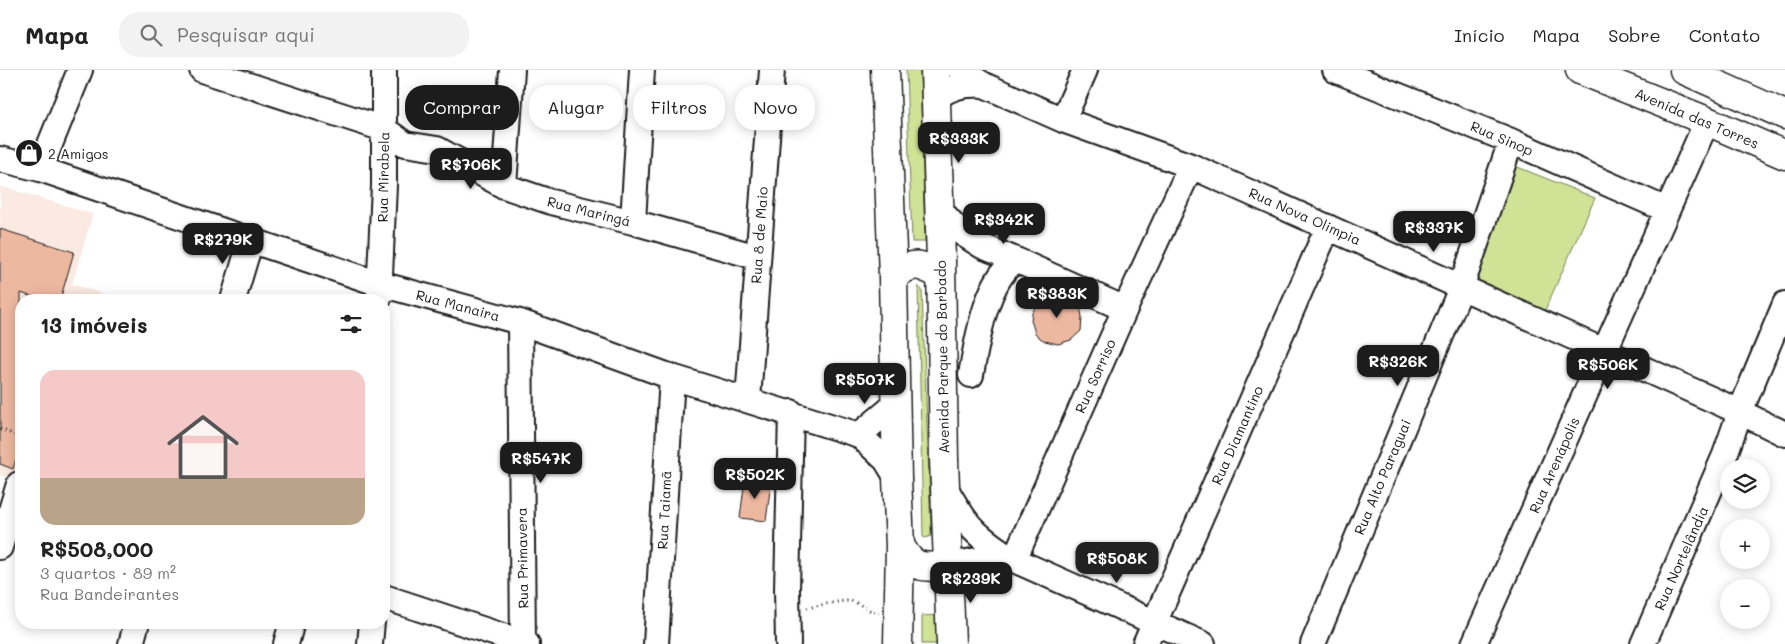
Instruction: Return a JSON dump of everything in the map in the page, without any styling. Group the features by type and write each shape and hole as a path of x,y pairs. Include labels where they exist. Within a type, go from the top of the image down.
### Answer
{"main road":[{"path":"885,70 900,545 898,644"},
{"name":"Avenida Parque do Barbado","path":"935,70 950,644"},
{"name":"Avenida das Torres","path":"1580,70 1707,121 1785,155"},
{"path":"1684,70 1785,115"},
{"path":"1754,142 1768,143 1781,140 1785,135"},
{"path":"893,277 904,267 912,265 941,268"},
{"path":"900,545 907,559 913,563 948,566"}],"street":[{"path":"40,169 80,70"},
{"name":"Rua Maringá","path":"202,70 384,130 405,144 437,149 504,186 551,202 633,222 757,257"},
{"name":"Rua Mirabela","path":"379,292 384,185 384,70"},
{"path":"504,186 512,70"},
{"path":"633,222 642,70"},
{"name":"Rua 8 de Maio","path":"748,400 772,70"},
{"name":"Rua Nova Olimpia","path":"960,70 984,85 1063,120 1191,166 1740,412 1785,434"},
{"path":"1063,120 1085,70"},
{"name":"Rua Sinop","path":"1335,70 1511,141 1667,210"},
{"name":"Rua Nova Olimpia","path":"936,98 945,91 956,87 969,84 984,85"},
{"name":"Rua Arenápolis","path":"1474,644 1707,121"},
{"name":"Rua Alto Paraguai","path":"1313,644 1461,288 1511,141"},
{"name":"Rua Manaira","path":"0,159 40,169 251,240 379,292"},
{"name":"Rua Sorriso","path":"1014,560 1125,309 1191,166"},
{"path":"939,209 956,229 982,246 1125,309"},
{"name":"Rua Diamantino","path":"1145,644 1328,227"},
{"path":"235,294 251,240"},
{"path":"941,268 960,248 982,246"},
{"path":"971,375 979,331 989,299 1007,266 1016,260"},
{"name":"Rua Manaira","path":"390,294 520,322 672,377 859,434 886,460 897,478"},
{"name":"Rua Nortelândia","path":"1643,644 1725,455 1740,412 1785,304"},
{"name":"Rua Primavera","path":"520,322 524,643"},
{"name":"Rua Taiamã","path":"656,644 672,377"},
{"path":"859,434 895,405"},
{"path":"788,644 791,412"},
{"path":"0,547 13,483"},
{"path":"945,487 959,513 971,528 985,542 1014,560 1203,644"},
{"path":"948,566 982,559 1014,560"},
{"path":"390,599 524,643"},
{"path":"131,644 135,629"},
{"path":"286,644 290,629"},
{"path":"370,644 371,629"}],"path":[{"path":"0,429 15,434"},
{"path":"787,608 804,608 849,600 859,603 865,609 874,612 898,614"}],"shaded area":[{"path":"0,186 93,214 72,284 103,294 15,294 15,480 0,475"}],"green space":[{"path":"906,70 920,70 925,242 912,242"},
{"path":"1510,164 1595,198 1545,310 1471,279"},
{"path":"918,286 922,290 931,532 931,536 925,538 923,537"},
{"path":"937,615 937,644 922,644 922,616"}],"building":[{"path":"0,229 74,252 62,294 15,294 15,462 13,469 0,464"},
{"path":"1056,293 1076,302 1082,317 1081,331 1071,340 1058,344 1040,338 1035,333 1031,320 1032,313 1038,302 1049,294"},
{"path":"745,479 771,483 766,521 740,518"}],"place":[{"name":"2 Amigos","path":"29,153"}]}
